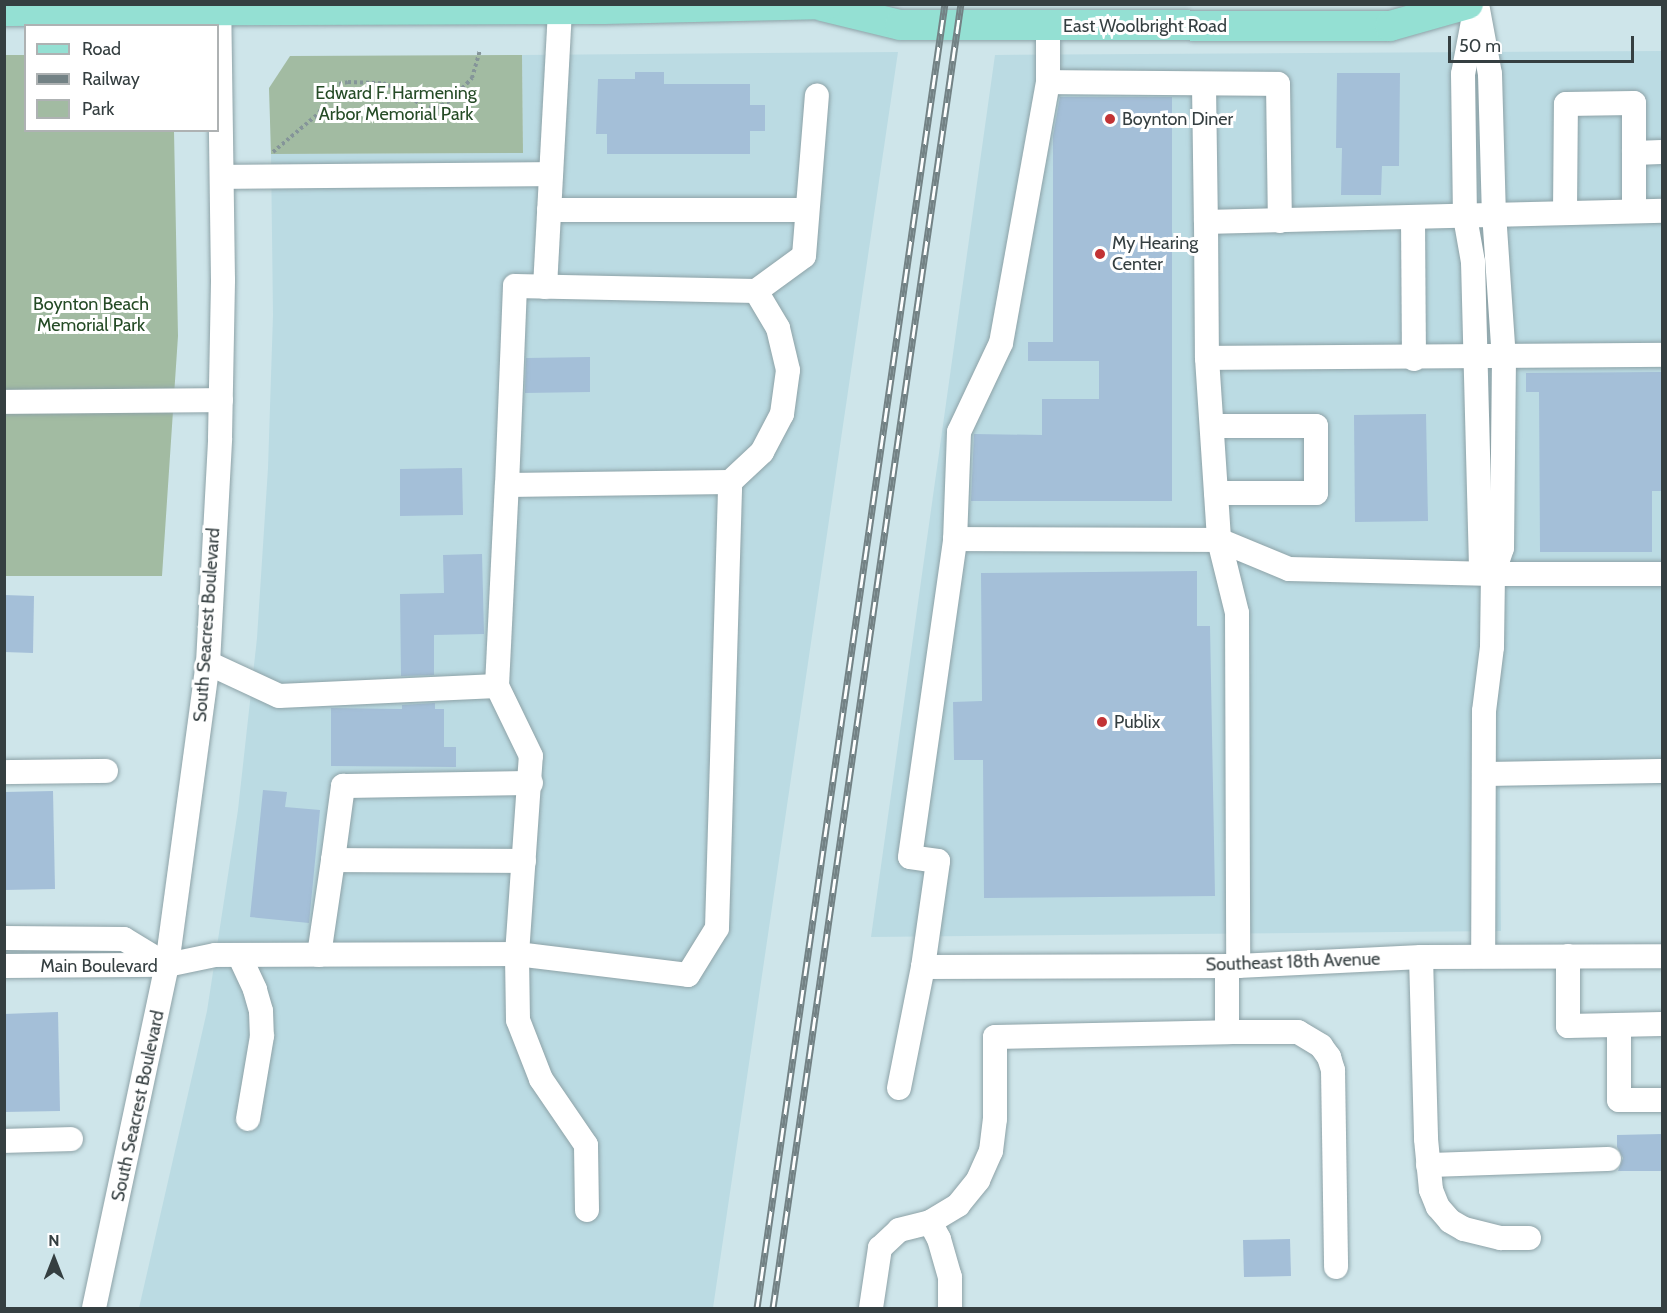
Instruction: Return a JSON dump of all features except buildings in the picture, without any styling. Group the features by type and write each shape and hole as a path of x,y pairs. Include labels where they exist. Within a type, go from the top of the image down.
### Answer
{"main road":[{"name":"East Woolbright Road","path":"4,11 825,5 900,25 1390,26 1468,4"}],"street":[{"path":"1476,4 1490,74 1494,213 1504,358 1503,548 1493,574 1492,647 1484,711 1483,956"},
{"path":"1476,4 1463,74 1465,217 1473,262 1481,564 1493,574"},
{"name":"South Seacrest Boulevard","path":"94,1308 167,965 208,663 224,280 219,8"},
{"path":"545,287 560,8"},
{"path":"899,1088 923,967 938,861 910,857 955,539 959,432 1001,343 1048,82 1048,25"},
{"path":"1048,82 1278,84 1280,221"},
{"path":"1204,84 1208,358 1216,493 1219,540 1237,613 1232,966 1227,1032"},
{"path":"587,1210 586,1145 541,1080 518,1020 517,954 531,783 531,756 497,686 515,286 756,291 804,256 816,96"},
{"path":"1565,212 1566,104 1634,104 1634,211"},
{"path":"1634,153 1662,152"},
{"path":"222,177 551,174"},
{"path":"549,210 807,210"},
{"path":"1206,222 1465,217 1494,213 1662,211"},
{"path":"1413,218 1414,358"},
{"path":"507,485 730,482 762,452 782,414 788,370 778,328 756,291"},
{"path":"1208,358 1662,356"},
{"path":"4,402 220,400"},
{"path":"1212,426 1316,426 1316,493 1216,493"},
{"path":"167,965 215,955 517,954 688,975 717,928 730,482"},
{"path":"955,539 1219,540 1289,569 1493,574 1662,573"},
{"path":"208,663 279,696 497,686"},
{"path":"4,772 106,771"},
{"path":"1484,774 1662,771"},
{"path":"319,955 343,786 531,783"},
{"path":"333,860 524,861"},
{"name":"Main Boulevard","path":"4,938 123,939 167,965"},
{"path":"239,955 255,990 262,1019 262,1036 248,1119"},
{"path":"1568,956 1568,1026 1662,1024"},
{"name":"Southeast 18th Avenue","path":"923,967 1232,966 1421,957 1662,956"},
{"path":"1421,957 1428,1165 1431,1190 1438,1207 1450,1221 1481,1235 1529,1238"},
{"name":"Main Boulevard","path":"4,966 167,965"},
{"path":"1619,1025 1619,1100 1662,1100"},
{"path":"871,1308 880,1248 899,1230 930,1222 958,1204 978,1180 991,1151 995,1119 995,1037 1298,1032 1316,1042 1329,1057 1333,1070 1336,1267"},
{"path":"4,1141 71,1139"},
{"path":"1428,1165 1609,1159"},
{"path":"930,1222 939,1239 950,1277 950,1308"}],"path":[{"path":"270,155 319,113 333,85 383,83 406,93 423,107 436,108 450,101 472,78 480,50"}],"shaded area":[{"path":"1662,51 1662,784 1500,787 1501,931 871,937 995,55"},
{"path":"898,52 713,1308 139,1308 207,1011 238,810 257,638 268,468 273,315 271,154 523,153 522,55"}],"green space":[{"name":"Boynton Beach Memorial Park","path":"4,55 24,55 24,132 174,132 178,336 162,576 5,576"},
{"name":"Edward F. Harmening Arbor Memorial Park","path":"522,55 523,153 271,154 269,88 290,56"}],"railway":[{"path":"757,1308 945,4"},
{"path":"773,1308 961,4"}],"place":[{"name":"Boynton Diner","path":"1110,119"},
{"name":"My Hearing Center","path":"1100,254"},
{"name":"Publix","path":"1102,722"}]}
